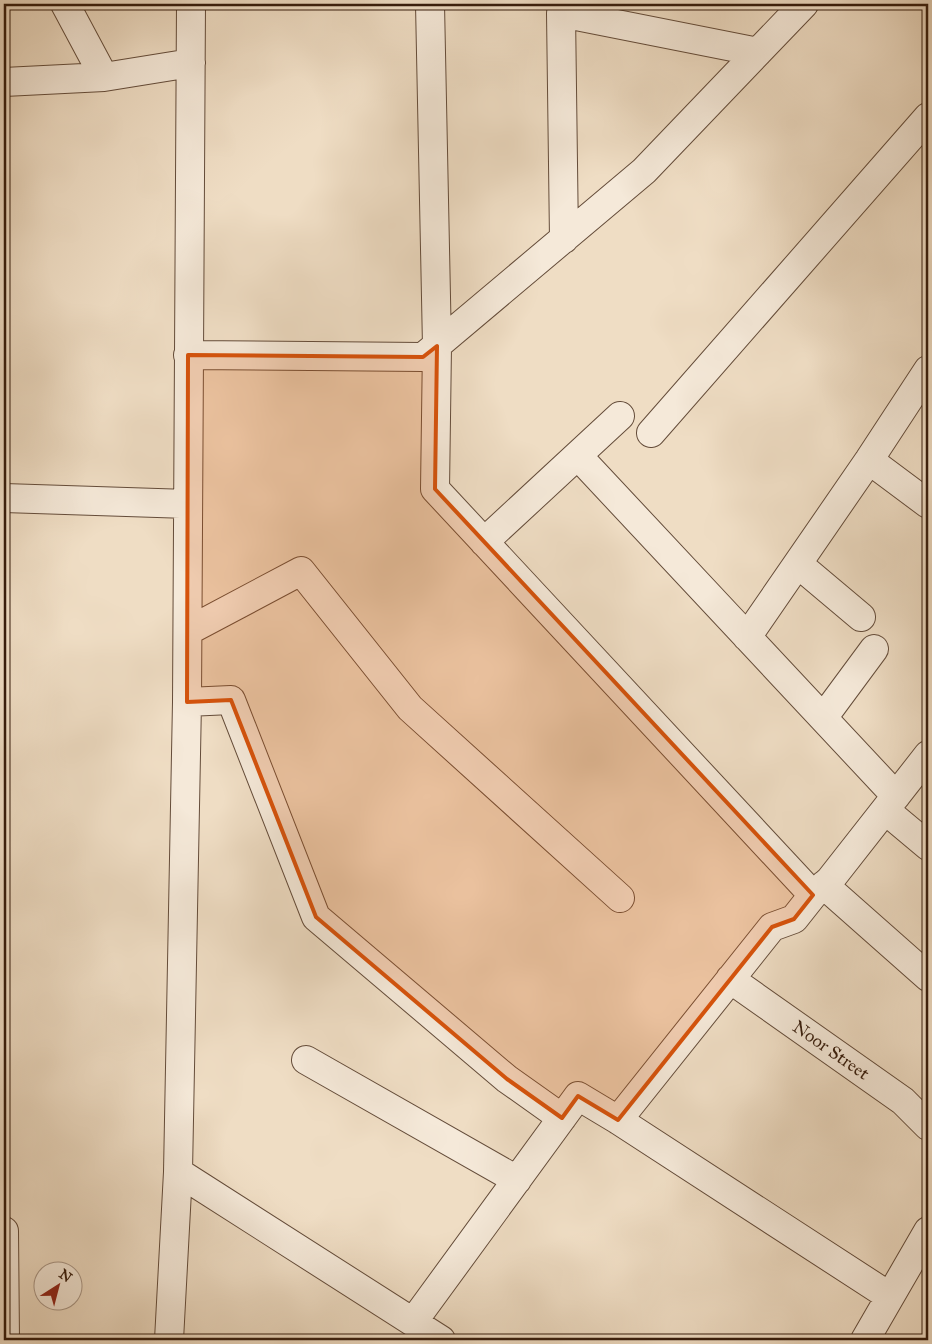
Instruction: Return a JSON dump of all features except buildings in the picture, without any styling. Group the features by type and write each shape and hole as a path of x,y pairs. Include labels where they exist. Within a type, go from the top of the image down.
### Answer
{"street":[{"path":"65,4 104,77"},
{"path":"169,1340 178,1172 187,702 191,4"},
{"path":"430,4 436,346 435,489 818,890 928,977"},
{"path":"188,355 423,357 644,171 804,4"},
{"path":"564,239 561,13 758,52"},
{"path":"4,82 104,77 191,63"},
{"path":"651,432 928,118"},
{"path":"748,637 928,370"},
{"path":"484,542 620,416"},
{"path":"578,456 823,718 890,803 928,846"},
{"path":"869,460 928,504"},
{"path":"4,498 188,504"},
{"path":"798,564 861,617"},
{"path":"188,631 301,571 410,708 620,898"},
{"path":"823,718 874,649"},
{"path":"187,702 230,700 316,917 507,1079 562,1118"},
{"path":"618,1120 772,927 794,919 818,890 830,880 928,755"},
{"name":"Noor Street","path":"730,979 903,1101 928,1126"},
{"path":"306,1060 517,1180"},
{"path":"413,1322 578,1096 890,1296"},
{"path":"178,1172 441,1340"},
{"path":"4,1231 5,1340"},
{"path":"865,1340 928,1231"}],"highlighted area":[{"path":"437,346 435,489 813,895 794,919 772,927 618,1120 578,1096 562,1118 507,1079 316,917 231,700 187,702 188,355 423,357"}]}
